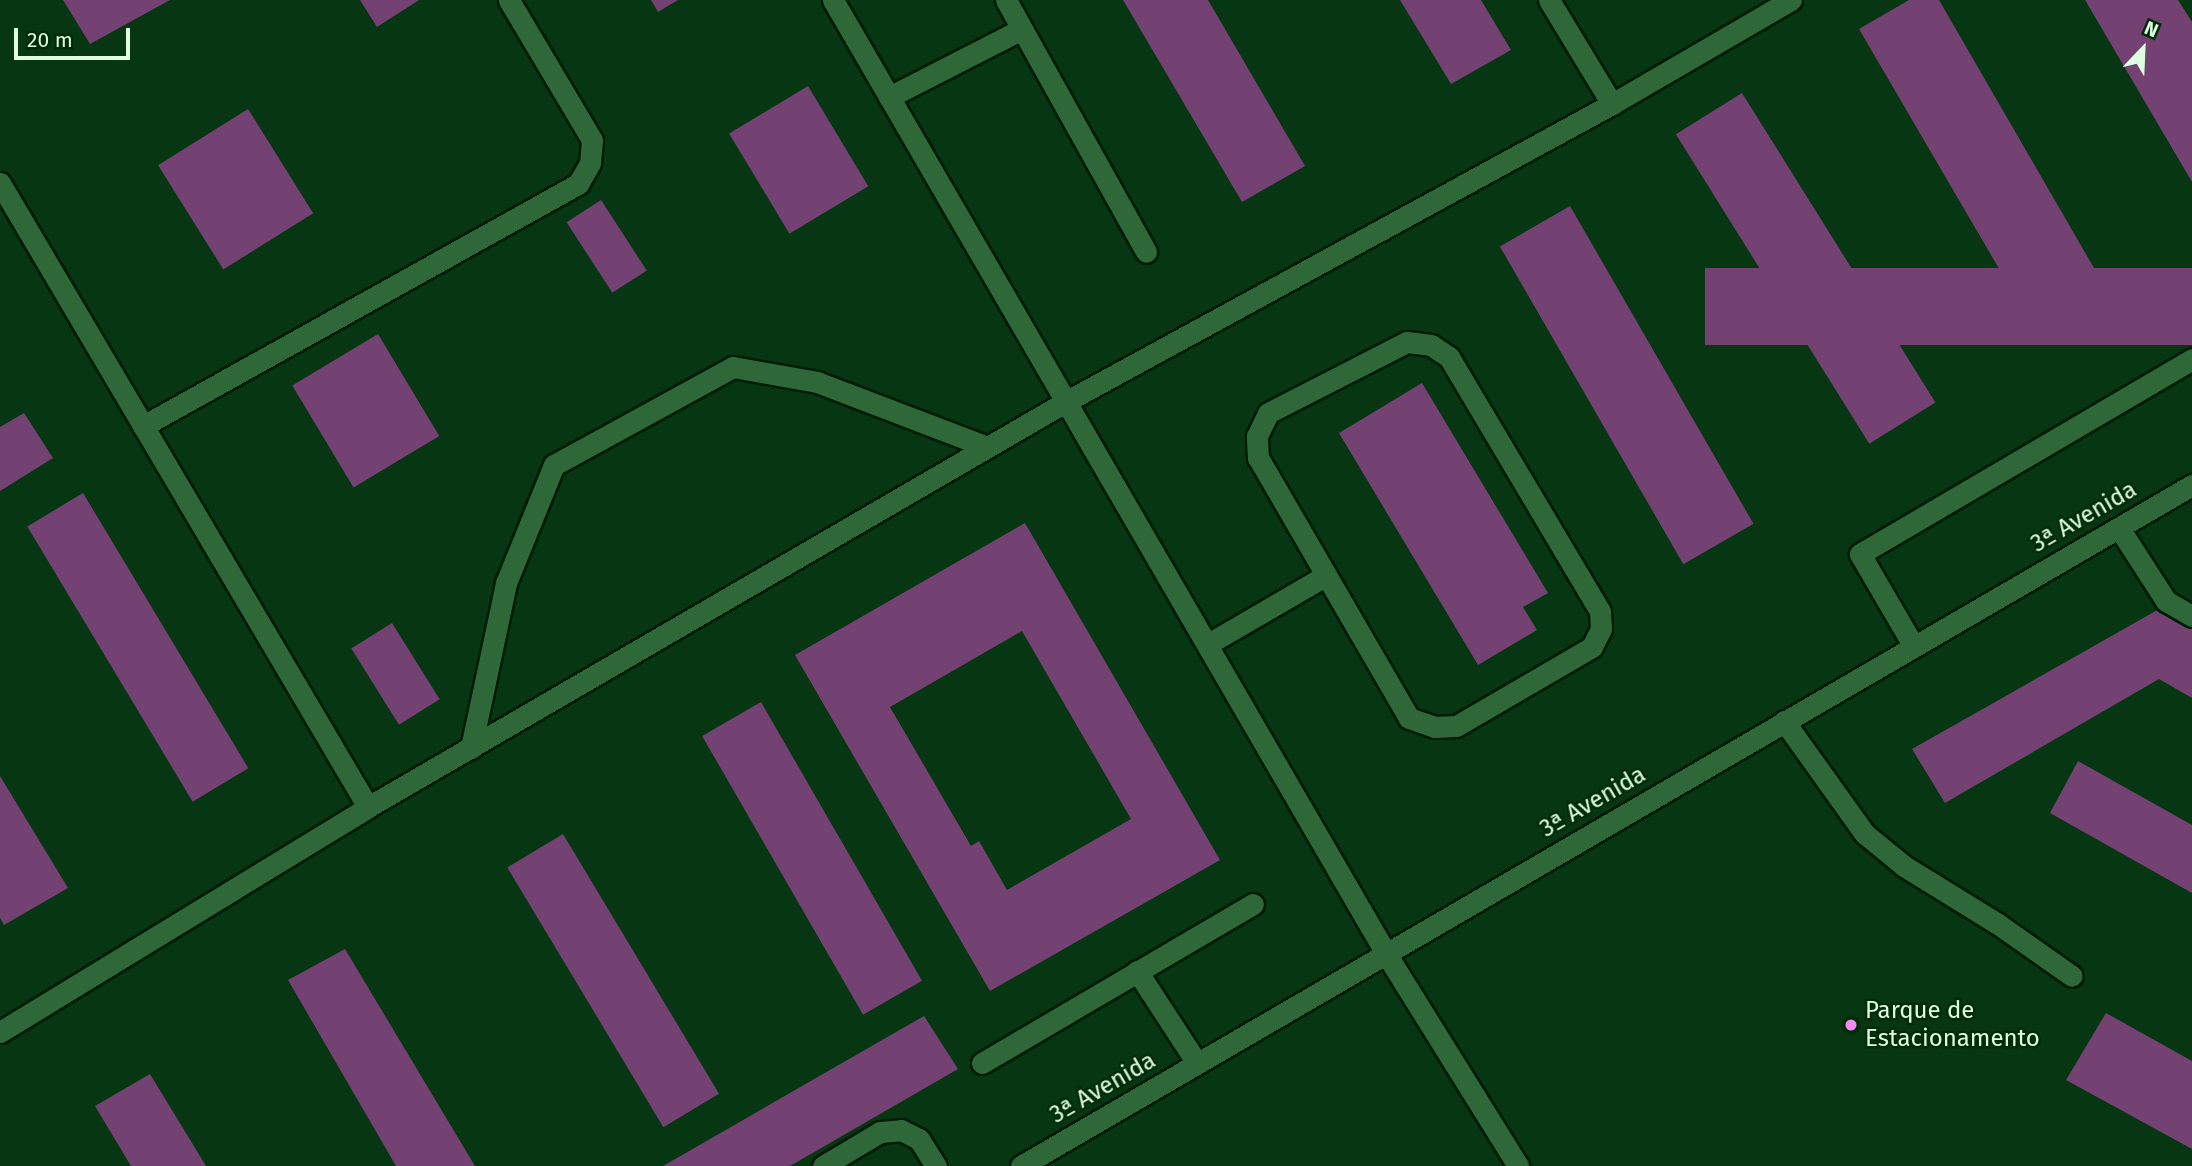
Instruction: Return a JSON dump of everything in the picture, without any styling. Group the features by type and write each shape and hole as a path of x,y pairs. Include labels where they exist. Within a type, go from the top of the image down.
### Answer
{"street":[{"path":"144,426 578,184 590,163 592,140 509,0"},
{"path":"833,0 1385,952 1518,1166"},
{"path":"1006,0 1146,252"},
{"path":"1549,0 1612,104"},
{"path":"0,1032 368,807 1066,401 1612,104 1791,0"},
{"path":"889,97 1022,29"},
{"path":"0,183 368,807"},
{"path":"1406,342 1431,345 1449,357 1600,611 1601,629 1592,647 1456,726 1435,727 1409,718 1325,576 1258,458 1257,436 1268,413 1406,342"},
{"path":"1913,645 1860,554 2192,359"},
{"path":"471,748 506,583 554,465 733,367 817,382 988,447"},
{"name":"3ª Avenida","path":"1021,1166 2192,485"},
{"path":"2119,528 2166,601 2192,616"},
{"path":"1208,644 1325,576"},
{"path":"1784,721 1865,834 1904,866 1998,925 2072,976"},
{"path":"982,1063 1253,904"},
{"path":"1137,971 1197,1063"},
{"path":"822,1166 880,1132 901,1130 919,1139 936,1166"}],"building":[{"path":"63,0 170,0 90,44"},
{"path":"360,0 419,0 377,27"},
{"path":"651,0 678,0 658,12"},
{"path":"1123,0 1208,0 1305,166 1242,202"},
{"path":"1400,0 1481,0 1511,50 1451,84"},
{"path":"1909,0 1939,0 2105,287 2036,332 1859,29"},
{"path":"2085,0 2178,0 2192,22 2192,182"},
{"path":"808,86 868,186 789,234 729,133"},
{"path":"1742,93 1935,403 1869,444 1676,134"},
{"path":"248,109 313,213 223,269 158,165"},
{"path":"601,200 647,270 612,293 567,222"},
{"path":"1570,206 1754,524 1683,564 1500,246"},
{"path":"1705,268 2192,268 2192,345 1705,345"},
{"path":"378,334 439,436 354,488 292,386"},
{"path":"1422,383 1548,593 1523,607 1537,630 1478,665 1339,433"},
{"path":"24,413 53,458 0,491 0,427"},
{"path":"83,493 248,768 193,802 27,526"},
{"path":"1025,523 1220,860 990,991 795,655","holes":["1022,631 1131,819 1007,890 979,841 971,846 890,707"]},
{"path":"2161,608 2192,625 2192,698 2159,679 1945,803 1912,749"},
{"path":"392,623 440,699 399,725 351,648"},
{"path":"761,702 922,981 863,1015 702,736"},
{"path":"2078,761 2192,825 2192,893 2050,813"},
{"path":"0,776 68,888 4,925 0,918"},
{"path":"563,834 719,1094 663,1127 507,867"},
{"path":"345,949 475,1166 396,1166 288,980"},
{"path":"2106,1013 2192,1061 2192,1149 2066,1080"},
{"path":"924,1016 958,1069 790,1166 663,1166"},
{"path":"150,1074 206,1166 131,1166 95,1106"}],"place":[{"name":"Parque de Estacionamento","path":"1851,1025"}]}
